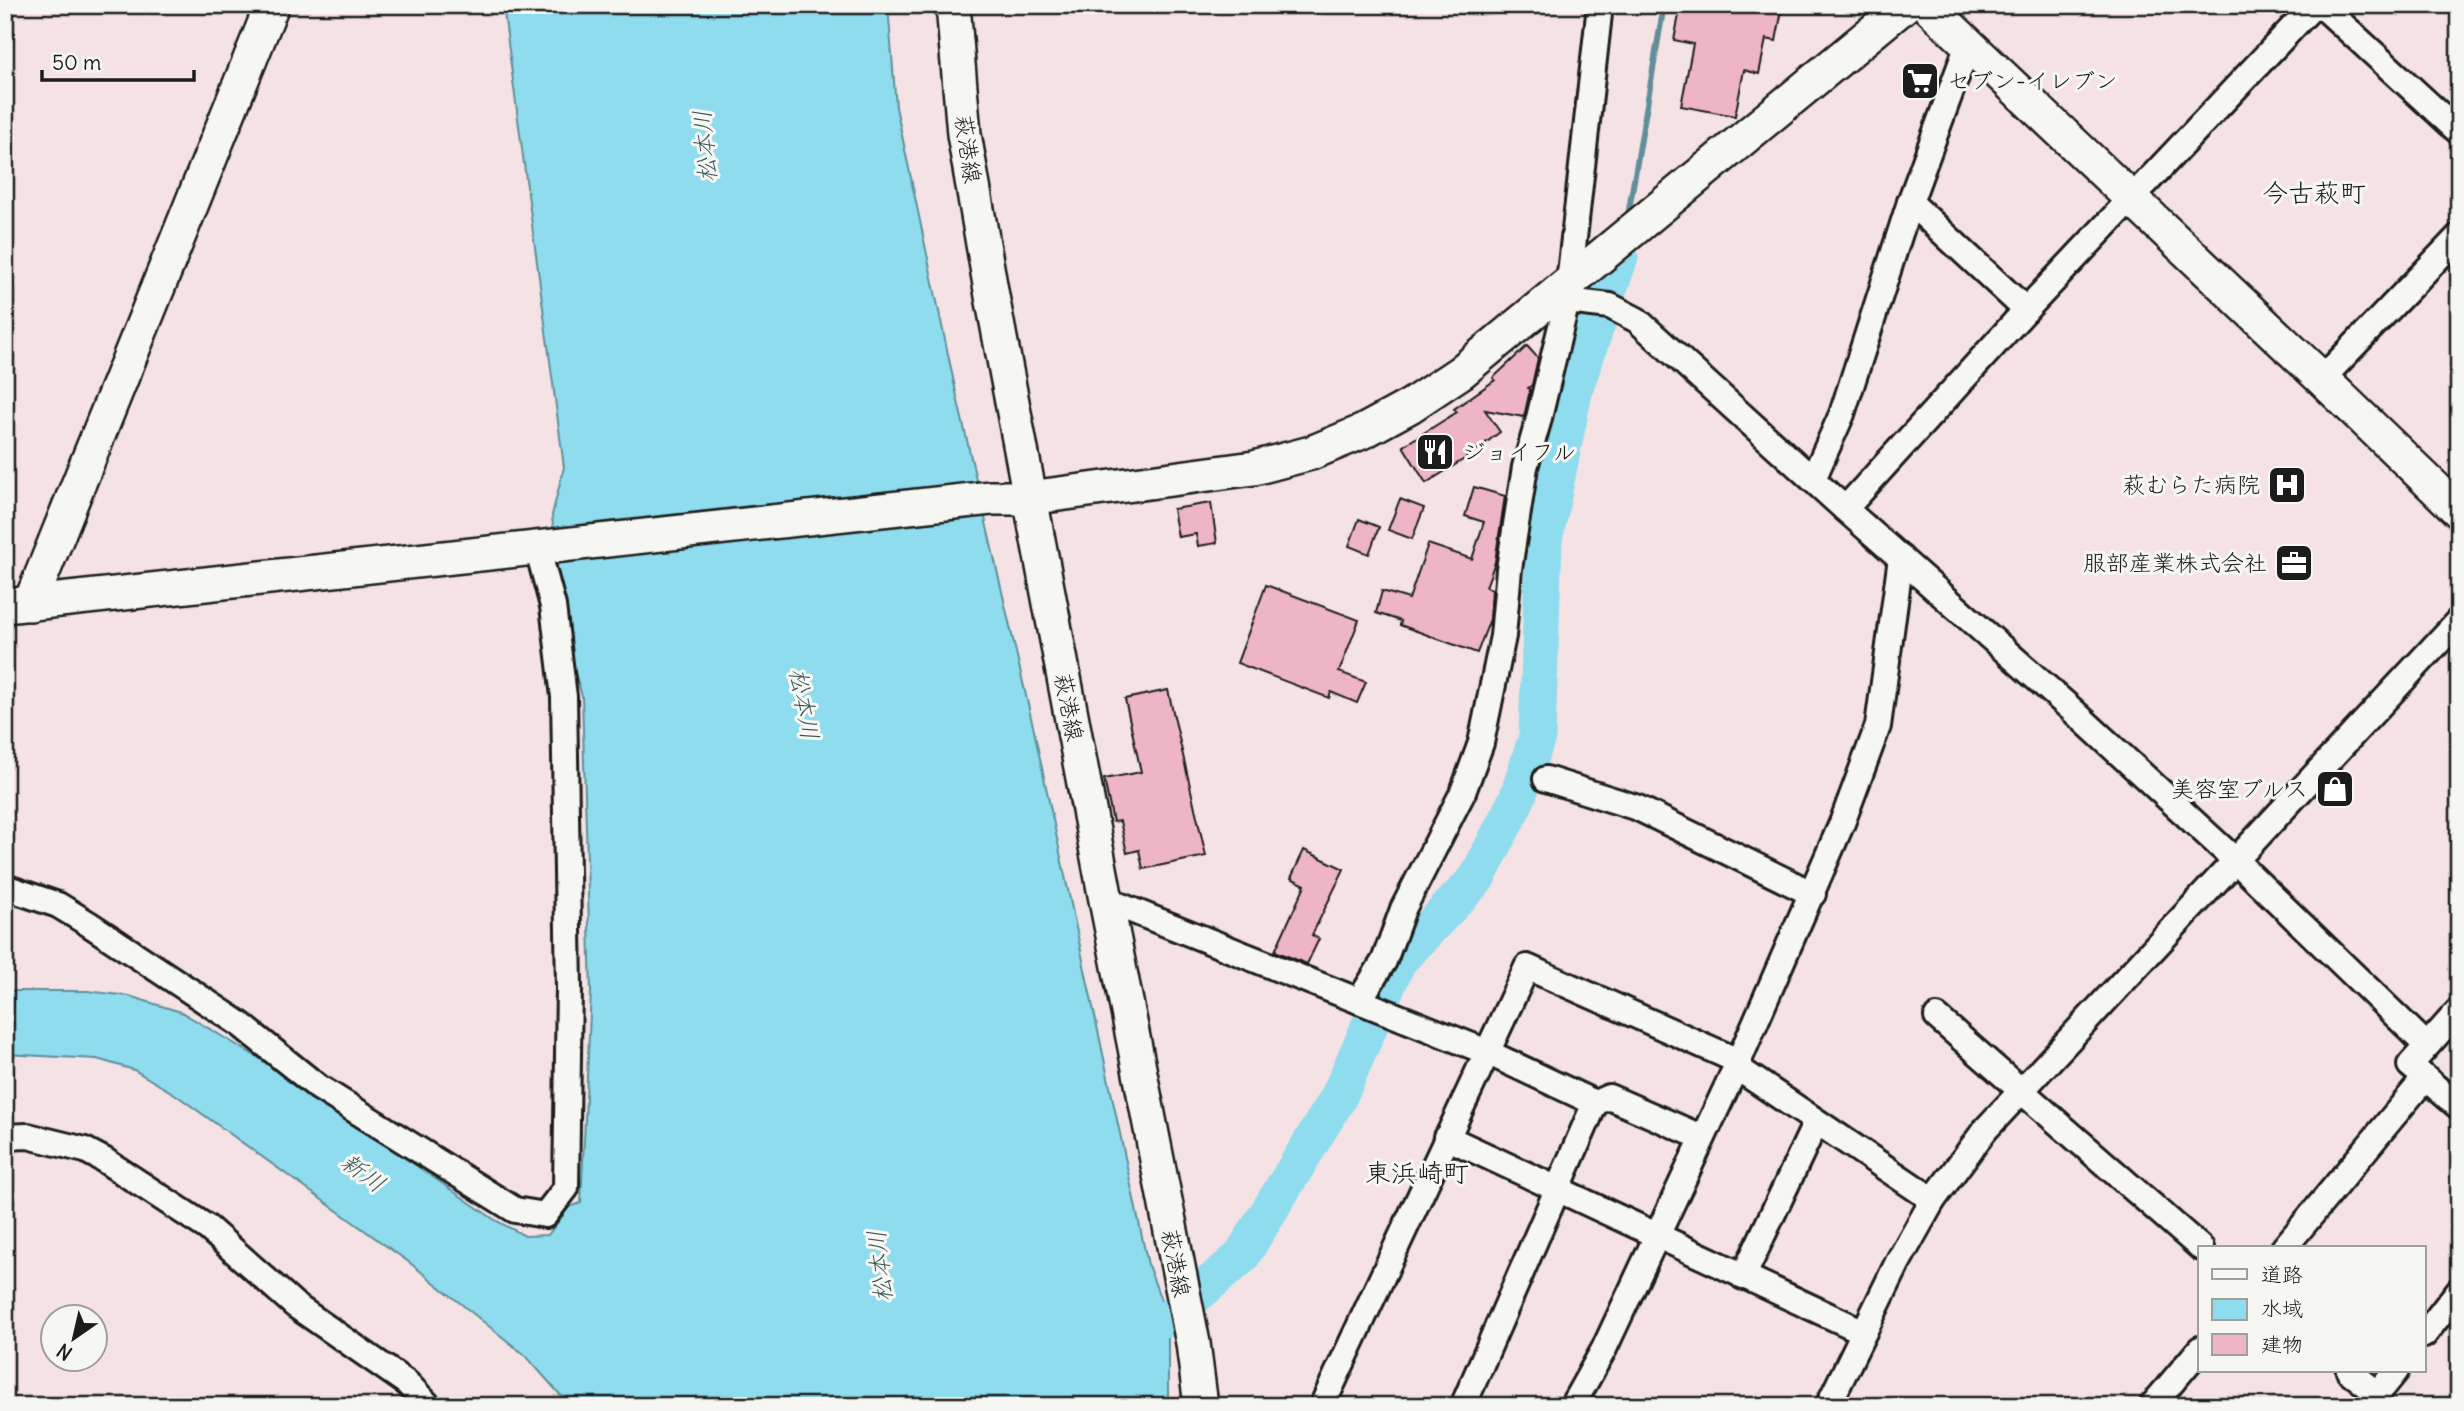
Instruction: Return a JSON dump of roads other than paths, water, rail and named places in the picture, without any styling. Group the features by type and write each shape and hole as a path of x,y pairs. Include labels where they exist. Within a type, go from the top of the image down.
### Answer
{"street":[{"path":"272,5 13,611 991,498 1029,498 1254,468 1311,453 1364,431 1461,372 1568,291 1905,5"},
{"name":"萩港線","path":"953,5 964,134 1029,498 1193,1343 1200,1406"},
{"path":"1363,1002 1384,961 1403,909 1463,792 1481,743 1503,636 1509,569 1525,467 1568,291 1600,5"},
{"path":"1927,5 1969,42 2459,511"},
{"path":"1845,509 2026,310 2314,5"},
{"path":"2321,5 2459,132"},
{"path":"1813,479 1842,414 1910,202 1969,42"},
{"path":"1910,202 2026,310"},
{"path":"2322,379 2459,236"},
{"path":"1568,291 1610,306 1637,320 2070,708 2236,861 2426,1045"},
{"path":"5,887 58,905 240,1024 318,1087 515,1210 545,1215 566,1188 569,988 564,696 544,549"},
{"path":"1572,1406 1604,1349 1737,1064 1842,823 1878,726 1901,558"},
{"path":"1833,1404 1864,1332 1933,1200 1985,1130 2459,620"},
{"path":"1546,779 1638,808 1813,894"},
{"path":"1106,900 1487,1052 1595,1103"},
{"path":"1322,1406 1527,967 1737,1064 1816,1122 1933,1200"},
{"path":"2459,1010 2410,1065 2459,1107"},
{"path":"1937,1017 2199,1246"},
{"path":"2286,1246 2425,1077"},
{"path":"1463,1406 1595,1103 1609,1097 1701,1137"},
{"path":"1743,1277 1816,1122"},
{"path":"5,1137 28,1136 85,1150 104,1160 208,1228 296,1306 407,1383 429,1406"},
{"path":"1446,1137 1864,1332"},
{"path":"2426,1332 2459,1290"},
{"path":"2152,1406 2198,1351"},
{"path":"2350,1372 2373,1400 2395,1372"}],"water":[{"path":"503,5 888,5 896,107 957,397 1033,726 1148,1265 1168,1319 1168,1406 570,1406 526,1356 410,1263 176,1095 134,1070 97,1059 5,1054 5,991 87,991 129,996 181,1012 269,1064 495,1220 525,1236 548,1235 569,1207 581,1203 591,992 582,696 563,633 552,515 564,467"}],"waterway":[{"path":"1627,221 1664,5"},
{"path":"1168,1319 1241,1257 1338,1098 1398,961 1477,878 1517,799 1537,737 1544,540 1575,387 1620,257"}],"place":[{"name":"セブン-イレブン","path":"1920,81"},
{"name":"ジョイフル","path":"1435,452"},
{"name":"萩むらた病院","path":"2287,485"},
{"name":"服部産業株式会社","path":"2294,563"},
{"name":"美容室ブルス","path":"2335,789"}],"district":[{"name":"今古萩町","path":"2314,193"},
{"name":"東浜崎町","path":"1417,1173"}],"water label":[{"name":"松本川","path":"705,146"},
{"name":"松本川","path":"804,704"},
{"name":"新川","path":"363,1173"},
{"name":"松本川","path":"880,1266"}]}
